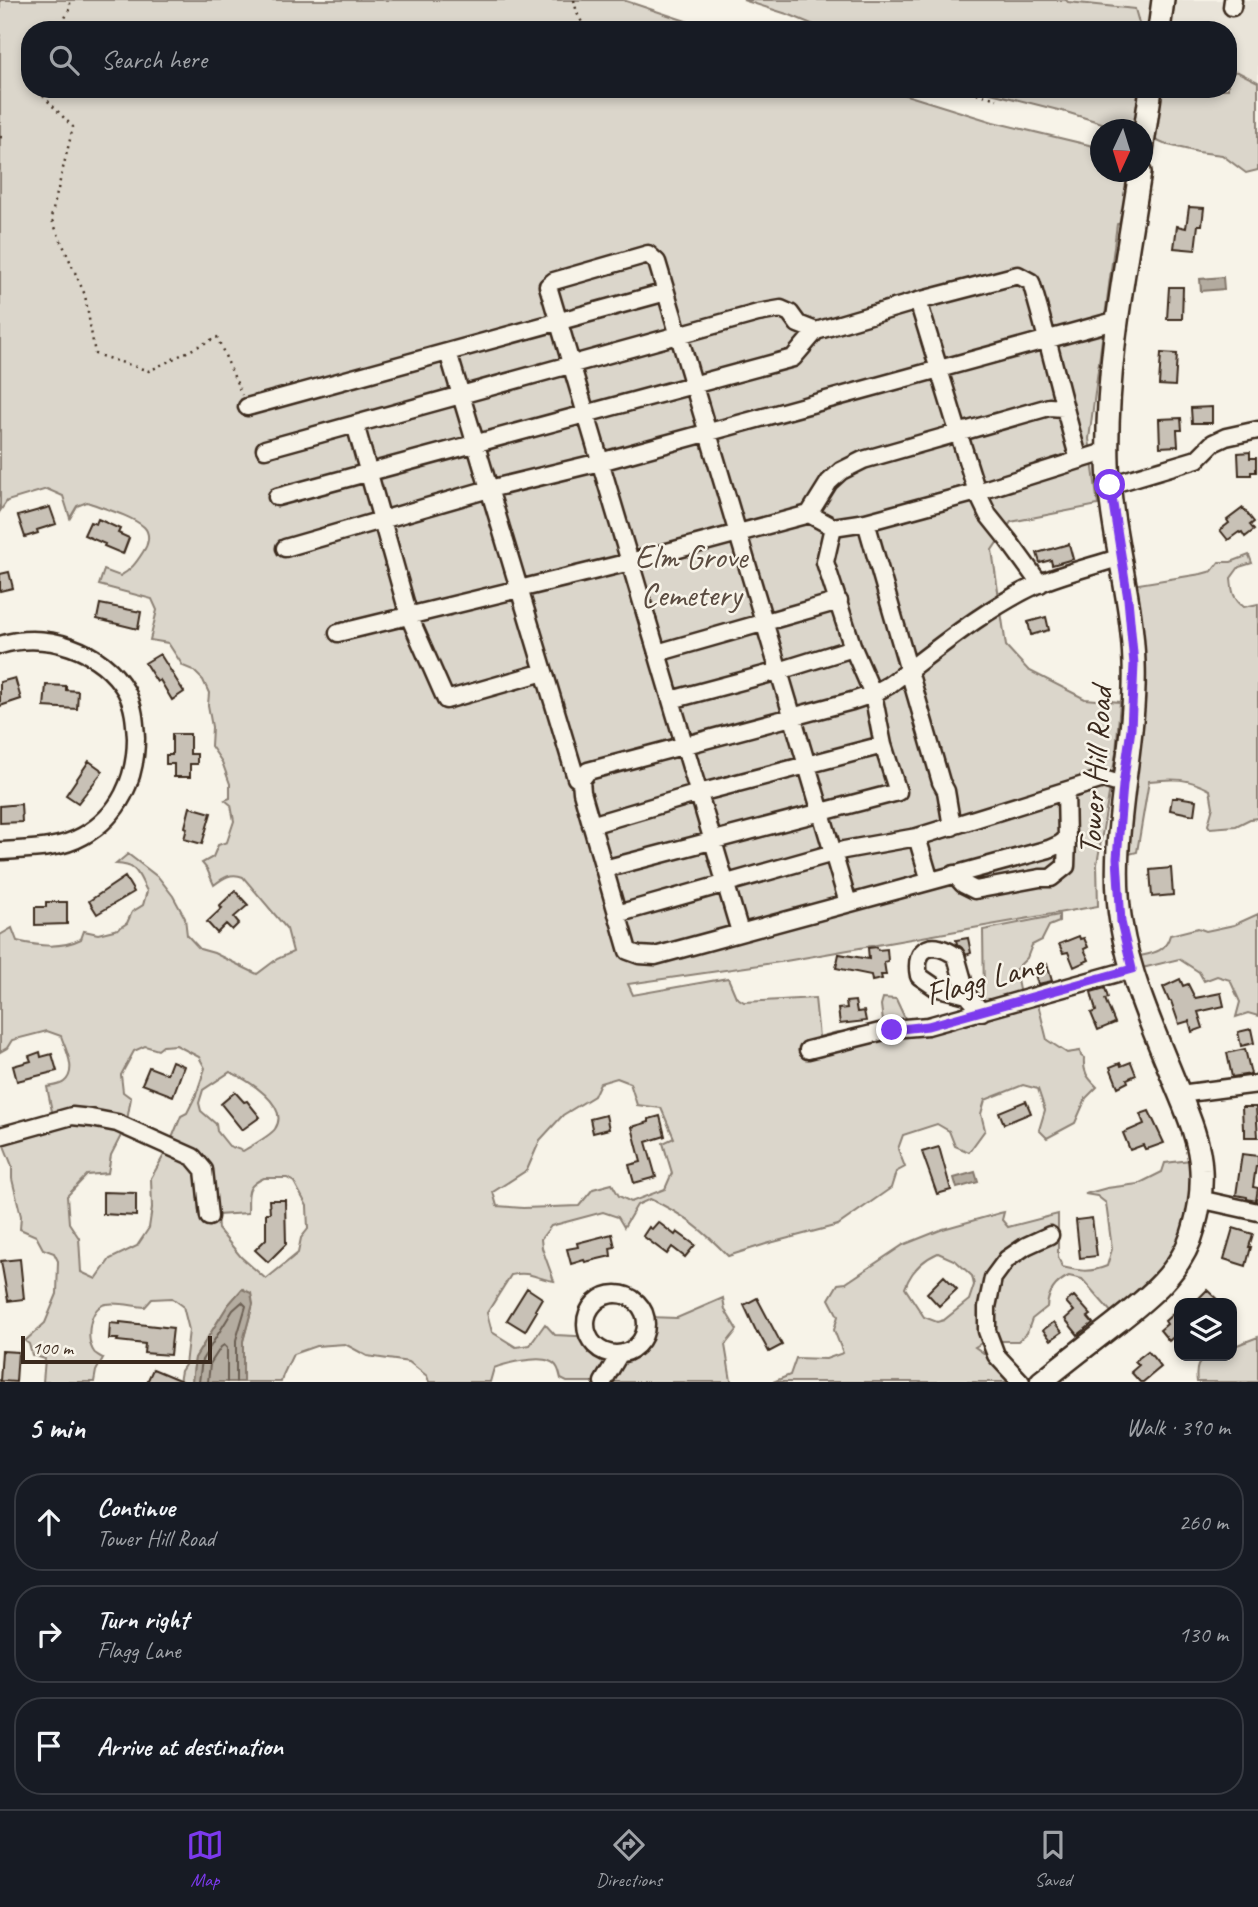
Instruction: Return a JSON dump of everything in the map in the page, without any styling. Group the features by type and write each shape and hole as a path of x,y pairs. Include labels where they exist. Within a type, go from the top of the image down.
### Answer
{"main road":[{"path":"1160,21 1163,0"},
{"path":"1147,119 1150,98"},
{"name":"Tower Hill Road","path":"1041,1382 1150,1297 1181,1260 1195,1228 1199,1199 1201,1168 1195,1136 1132,969 1121,922 1117,858 1131,729 1134,664 1128,599 1110,485 1108,408 1139,182"}],"street":[{"path":"740,932 548,286 554,281 648,254 657,262 848,903"},
{"path":"277,497 793,358 816,331 918,300 1018,275 1031,282 1079,460"},
{"path":"247,407 666,292"},
{"path":"918,300 977,492 988,515 1040,584"},
{"path":"265,449 758,313 781,309 790,313 798,324 816,331"},
{"path":"285,548 489,489 600,462 1118,320"},
{"path":"448,352 576,778 581,780"},
{"path":"338,633 630,562 809,514 829,482 841,471 863,460 1049,407 1064,408"},
{"path":"355,424 409,616 446,700 544,672"},
{"path":"1110,485 1197,459 1213,443 1226,437 1258,430"},
{"path":"809,514 833,527 866,522 977,492 1108,451"},
{"path":"866,522 946,791 952,827"},
{"path":"604,869 898,792 883,745 873,694 853,648 825,562 833,527"},
{"path":"1067,839 1049,849 654,956 639,955 628,951 591,825 581,780 588,771 873,694 890,685 986,613 1040,584 1121,557"},
{"path":"657,653 839,601"},
{"path":"0,645 32,640 66,645 88,654 106,667 126,692 135,716 136,746 132,775 122,798 105,821 82,837 47,848 0,850"},
{"path":"671,701 853,648"},
{"path":"591,825 699,793 883,745"},
{"path":"617,914 833,853 917,837 1103,779 1123,785"},
{"path":"954,874 963,884 975,890 1051,878 1066,866 1066,791"},
{"path":"917,837 930,881"},
{"name":"Flagg Lane","path":"808,1050 892,1030 928,1026 1132,969"},
{"path":"967,995 982,1012"},
{"path":"1180,1094 1258,1084"},
{"path":"0,1136 72,1116 117,1123 193,1157 205,1170 209,1217"},
{"path":"1199,1199 1258,1212"},
{"path":"1021,1382 996,1355 986,1331 989,1297 993,1278 1007,1259 1050,1235"},
{"path":"603,1382 619,1354"}],"path":[{"path":"63,21 70,8 70,0"},
{"path":"574,0 581,21"},
{"path":"45,98 73,127 51,218 85,295 95,354 149,371 217,337 247,407"},
{"path":"0,137 6,138"}],"shaded area":[{"path":"1066,0 1258,0 1258,82 1237,72 1237,21 1138,21 1135,9"}],"green space":[{"name":"Elm Grove Cemetery","path":"0,0 623,0 686,21 21,21 21,98 916,98 993,122 1090,145 1090,182 1138,182 1133,221 1117,224 1089,439 1098,505 1011,522 992,550 1006,646 1028,670 1085,699 1120,702 1116,753 1097,864 1098,906 780,962 628,984 633,995 728,978 736,997 744,1002 815,998 819,1037 837,1032 859,1037 884,1030 881,1005 883,998 896,999 910,1029 977,1014 984,996 983,930 1059,915 1059,922 1049,926 1042,940 1032,945 1027,958 1015,970 1021,1000 1037,1000 1047,1040 1067,1053 1080,1051 1084,1058 1086,1074 1097,1087 1086,1098 1075,1123 1047,1138 1039,1130 1045,1110 1038,1089 1023,1085 985,1100 981,1114 985,1130 969,1152 955,1146 949,1131 937,1124 903,1135 898,1149 905,1167 896,1172 891,1188 838,1225 728,1256 692,1223 650,1199 637,1205 624,1227 618,1217 603,1212 551,1226 541,1239 554,1281 528,1274 511,1275 487,1313 492,1332 516,1347 530,1345 545,1324 555,1335 596,1337 622,1361 646,1331 649,1317 677,1318 723,1298 725,1310 737,1330 725,1345 733,1382 567,1382 561,1379 554,1364 537,1359 494,1368 490,1382 429,1382 427,1376 409,1362 367,1356 345,1344 316,1346 293,1354 281,1382 243,1382 243,1341 253,1304 243,1289 228,1305 195,1358 192,1382 179,1382 185,1365 189,1330 183,1306 172,1298 152,1299 145,1307 115,1303 100,1306 92,1317 89,1332 91,1347 103,1358 94,1382 43,1382 45,1359 32,1355 29,1344 25,1341 45,1323 57,1294 58,1261 54,1253 43,1249 36,1236 20,1229 21,1216 12,1179 12,1166 1,1138 54,1121 47,1087 64,1082 70,1072 70,1066 61,1036 47,1031 12,1040 7,1048 0,1052 0,935 12,928 17,941 57,945 81,939 84,931 98,934 118,929 127,923 132,912 143,905 147,891 133,868 116,864 128,854 159,878 173,896 185,918 187,935 200,949 257,974 277,959 293,952 287,929 243,877 231,875 214,885 202,863 213,857 218,845 227,842 234,821 231,805 225,800 230,798 230,784 222,762 211,746 209,693 203,680 193,670 183,666 168,643 150,640 157,610 152,599 99,585 104,570 120,576 133,566 146,546 146,530 132,519 87,502 77,506 70,518 63,496 47,489 7,501 0,511","holes":["176,1045 199,1057 205,1068 196,1095 187,1113 181,1116 168,1148 151,1178 152,1208 149,1228 137,1246 110,1259 96,1279 81,1272 79,1238 69,1223 67,1196 87,1175 108,1173 111,1155 126,1126 131,1098 123,1092 121,1075 134,1051 145,1046 158,1050 163,1046","230,1072 265,1094 277,1111 278,1120 275,1129 265,1138 243,1151 229,1146 217,1131 216,1124 201,1111 199,1103 203,1090","617,1078 630,1083 637,1105 661,1108 674,1138 663,1143 672,1173 665,1189 631,1202 619,1196 612,1184 593,1189 579,1206 497,1206 493,1192 527,1170 540,1140 563,1115 594,1096 600,1083","264,1178 287,1178 294,1182 307,1206 308,1229 301,1238 298,1253 266,1279 241,1257 218,1229 217,1215 248,1213 249,1192 253,1185"]},
{"path":"743,0 1066,0 1135,9 1138,21 804,21"},
{"path":"1238,72 1258,82 1258,170 1246,173 1222,155 1198,152 1153,139 1153,119 1090,119 1011,98 1237,98"},
{"path":"1249,555 1252,563 1239,567 1231,578 1234,594 1240,604 1244,607 1258,604 1258,818 1236,826 1210,828 1208,825 1213,807 1210,790 1181,780 1149,781 1137,852 1118,857 1132,585 1201,574 1212,571 1219,562 1231,562"},
{"path":"1258,914 1258,1016 1248,1013 1236,1017 1240,1002 1230,980 1217,976 1204,981 1199,972 1179,959 1134,970 1131,958 1160,950 1168,942 1170,935 1198,928 1206,931 1234,925"},
{"path":"1200,1159 1194,1232 1119,1321 1082,1279 1069,1276 1054,1288 1047,1307 1032,1319 1027,1333 1018,1341 985,1341 975,1347 1005,1368 1016,1382 773,1382 790,1375 796,1358 826,1359 843,1353 834,1330 838,1316 829,1299 838,1284 846,1283 903,1245 943,1229 1004,1212 1002,1220 1008,1227 1058,1214 1058,1256 1062,1267 1084,1271 1107,1266 1112,1249 1106,1203 1097,1196 1085,1194 1138,1184 1162,1172 1165,1163","holes":["938,1253 956,1261 972,1276 974,1285 969,1300 944,1320 937,1322 924,1317 905,1288 910,1276 922,1263"]},
{"path":"1258,1337 1258,1382 1197,1382 1196,1373 1201,1361 1237,1361 1237,1345"}],"water":[{"path":"1223,277 1224,289 1201,291 1200,279"},
{"path":"975,1172 978,1182 957,1188 954,1178"},
{"path":"242,1289 251,1293 253,1304 243,1341 243,1382 192,1382 195,1358 228,1305"}],"building":[{"path":"1189,207 1204,208 1202,225 1198,225 1195,250 1174,248 1177,226 1186,228"},
{"path":"1169,287 1183,287 1182,319 1167,319"},
{"path":"1161,353 1177,354 1175,386 1159,385"},
{"path":"1212,407 1212,423 1192,423 1191,408"},
{"path":"1181,418 1182,430 1177,430 1178,446 1160,447 1159,419"},
{"path":"1250,452 1250,458 1256,458 1256,472 1239,475 1238,453"},
{"path":"50,507 56,524 25,537 18,516"},
{"path":"1243,508 1254,522 1250,525 1254,530 1245,537 1239,532 1228,540 1220,530 1229,523 1227,520"},
{"path":"98,519 120,529 118,533 129,538 123,554 84,535 90,522 96,524"},
{"path":"1069,544 1073,559 1052,565 1051,560 1040,563 1037,553"},
{"path":"9,572 13,588 0,591 0,574"},
{"path":"100,604 141,612 138,629 97,619"},
{"path":"1046,617 1049,630 1031,635 1028,622"},
{"path":"160,654 184,692 172,700 145,663"},
{"path":"15,678 21,699 0,706 0,682"},
{"path":"46,685 66,686 66,690 78,691 77,709 44,707"},
{"path":"172,734 190,734 190,754 197,754 197,764 190,764 190,777 174,777 174,764 166,764 166,755 172,755"},
{"path":"89,761 103,771 78,803 66,795"},
{"path":"1172,798 1196,800 1194,815 1170,810"},
{"path":"21,804 22,822 0,823 0,806"},
{"path":"190,807 211,813 202,844 184,839"},
{"path":"1171,868 1173,895 1152,897 1150,870"},
{"path":"125,877 134,892 97,914 89,901"},
{"path":"235,891 248,905 234,917 239,923 232,930 226,924 217,933 207,922"},
{"path":"46,902 67,902 67,924 35,925 35,907 46,907"},
{"path":"1079,936 1080,939 1084,938 1088,947 1084,949 1089,960 1074,967 1068,952 1063,953 1059,944"},
{"path":"968,938 971,953 966,955 956,940"},
{"path":"877,947 878,950 887,949 888,961 884,962 886,975 881,975 882,979 872,981 871,975 836,968 839,954 869,959 868,948"},
{"path":"1047,964 1052,981 1038,984 1033,968"},
{"path":"1180,979 1183,986 1188,984 1195,998 1221,993 1224,1006 1198,1012 1203,1028 1192,1032 1189,1021 1179,1024 1163,987"},
{"path":"1105,988 1108,998 1105,999 1115,1023 1098,1030 1091,1013 1096,1011 1091,992"},
{"path":"855,1001 857,1012 864,1011 866,1021 840,1024 838,1009 847,1008 846,1002"},
{"path":"1251,1029 1254,1043 1241,1046 1238,1032"},
{"path":"1245,1049 1251,1074 1232,1077 1227,1053"},
{"path":"40,1052 41,1057 52,1054 57,1071 17,1081 13,1066 31,1061 29,1056"},
{"path":"172,1061 184,1066 173,1096 142,1084 149,1067 167,1074"},
{"path":"1131,1062 1136,1075 1118,1087 1110,1067"},
{"path":"235,1092 244,1102 247,1101 260,1117 242,1130 221,1104"},
{"path":"1026,1101 1031,1113 1004,1124 999,1112"},
{"path":"1242,1107 1256,1107 1258,1137 1245,1137"},
{"path":"1149,1111 1164,1143 1145,1149 1143,1145 1130,1150 1123,1133 1144,1124 1140,1114"},
{"path":"606,1115 609,1129 593,1133 590,1119"},
{"path":"660,1116 665,1136 646,1142 656,1177 634,1183 629,1165 641,1162 632,1127"},
{"path":"939,1147 951,1190 937,1194 922,1152"},
{"path":"1242,1154 1258,1156 1253,1187 1258,1188 1256,1201 1236,1195"},
{"path":"103,1192 136,1193 136,1216 103,1214"},
{"path":"269,1200 285,1200 286,1244 268,1262 255,1250 266,1239"},
{"path":"1092,1218 1097,1256 1080,1258 1076,1220"},
{"path":"658,1222 695,1245 685,1257 672,1247 667,1254 643,1236 649,1227 652,1229"},
{"path":"1233,1228 1253,1234 1246,1266 1224,1259"},
{"path":"612,1234 615,1247 610,1248 611,1256 571,1264 567,1249 578,1247 577,1243"},
{"path":"20,1259 24,1299 8,1301 1,1261"},
{"path":"944,1276 957,1289 939,1306 927,1293"},
{"path":"527,1288 542,1298 525,1331 507,1320"},
{"path":"1207,1290 1216,1298 1199,1298"},
{"path":"1074,1296 1091,1315 1088,1317 1093,1323 1078,1335 1065,1319 1074,1311 1066,1302"},
{"path":"757,1298 782,1345 769,1352 744,1305"},
{"path":"1174,1313 1174,1336 1169,1341 1160,1330 1167,1324 1165,1321"},
{"path":"1054,1322 1062,1332 1051,1340 1043,1330"},
{"path":"110,1323 173,1328 170,1355 144,1353 145,1344 109,1339"},
{"path":"2,1351 18,1352 16,1382 0,1381"},
{"path":"1148,1351 1161,1367 1140,1382 1131,1372 1139,1365 1135,1361"},
{"path":"153,1369 184,1382 147,1382"}],"route":[{"path":"892,1030 928,1026 1132,969 1121,922 1117,858 1131,729 1134,664 1128,599 1110,485"}]}
